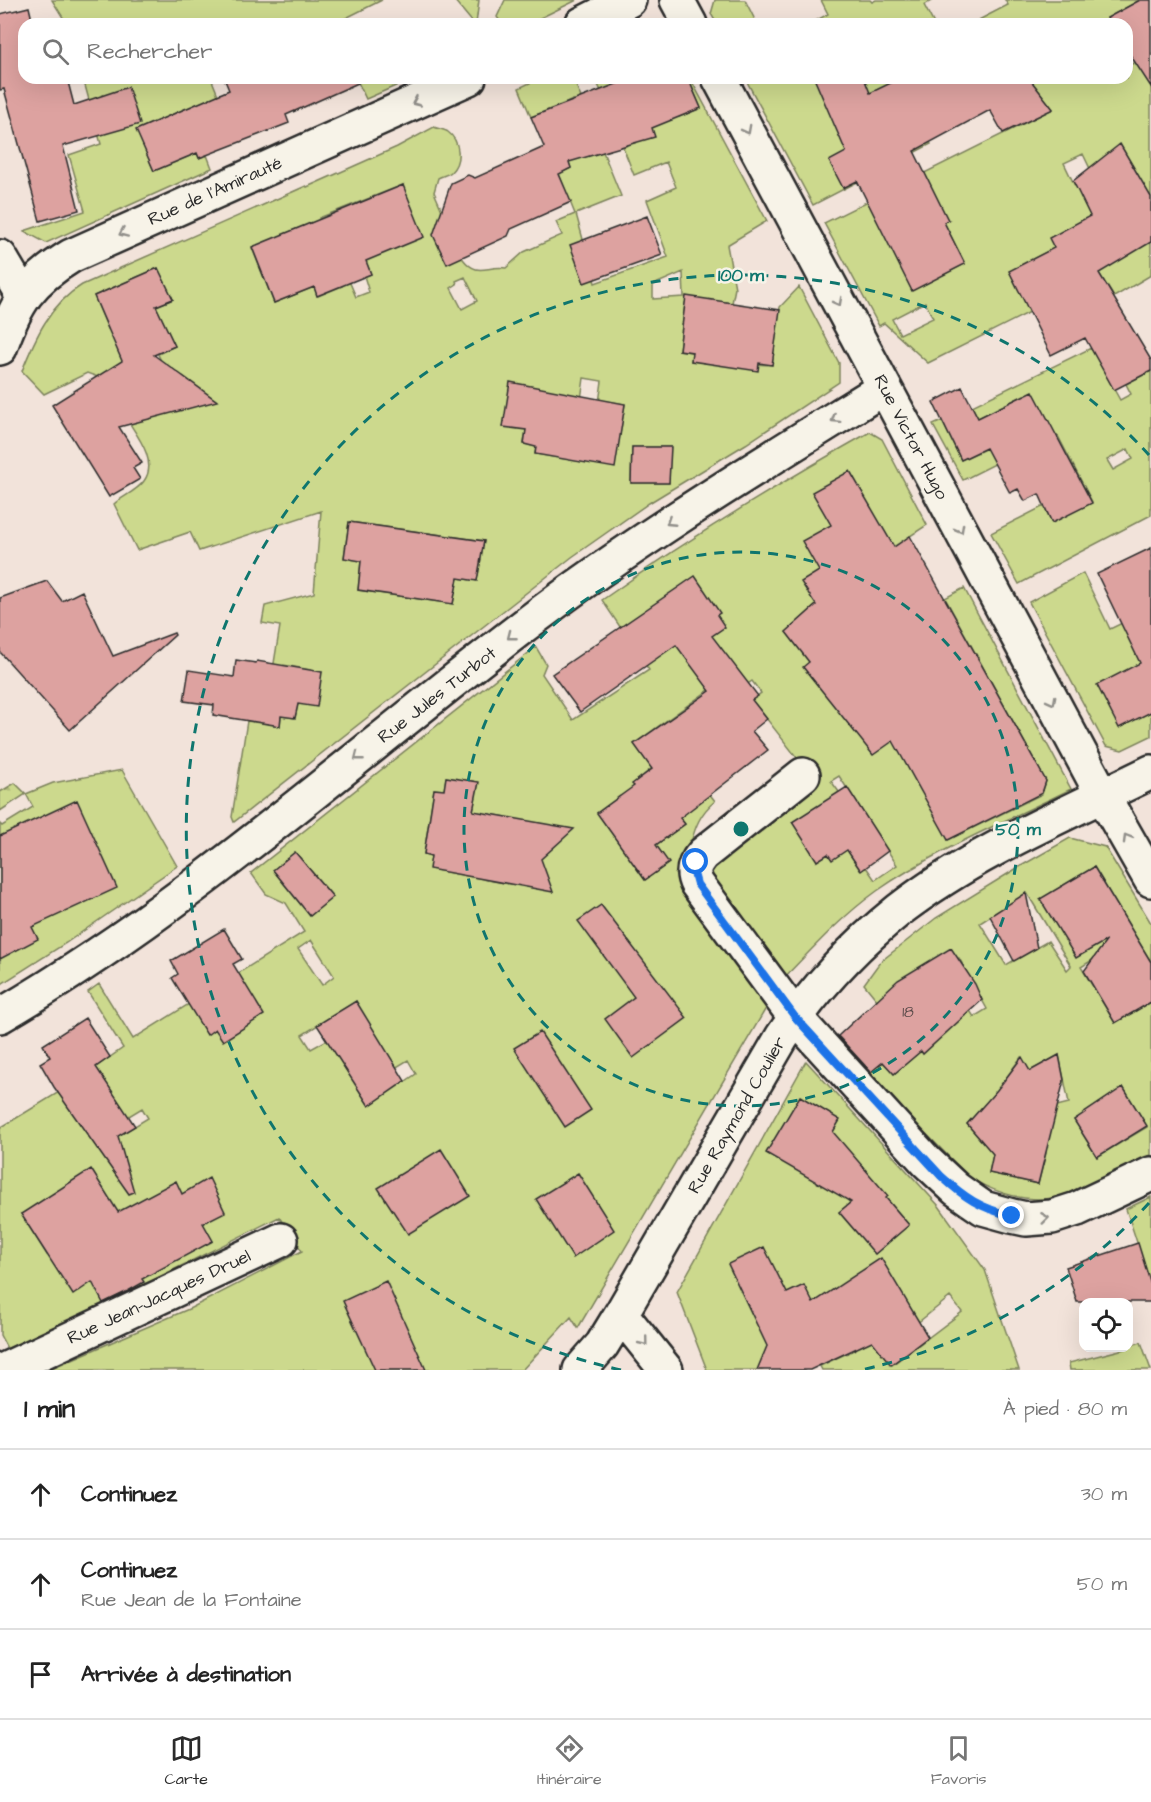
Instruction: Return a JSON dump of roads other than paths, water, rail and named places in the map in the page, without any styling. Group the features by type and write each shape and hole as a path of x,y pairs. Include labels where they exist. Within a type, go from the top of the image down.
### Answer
{"street":[{"path":"594,18 629,0"},
{"path":"677,0 687,18"},
{"name":"Rue de l'Amirauté","path":"0,348 23,296 56,265 71,256 456,84"},
{"name":"Rue Victor Hugo","path":"722,84 1103,796 1151,880"},
{"path":"0,257 23,296"},
{"name":"Rue Jules Turbot","path":"0,1017 87,962 187,893 530,621 632,548 702,501 884,388"},
{"name":"Rue Raymond Coulier","path":"580,1370 602,1345 621,1314 782,1037 814,992 842,961 882,924 920,895 1001,847 1151,772"},
{"path":"803,775 703,854 693,870 697,884 795,1017 927,1162 956,1190 983,1208 1026,1219 1052,1217 1077,1209 1151,1174"},
{"name":"Rue Jean-Jacques Druel","path":"4,1370 281,1240"},
{"path":"621,1314 666,1370"}]}
